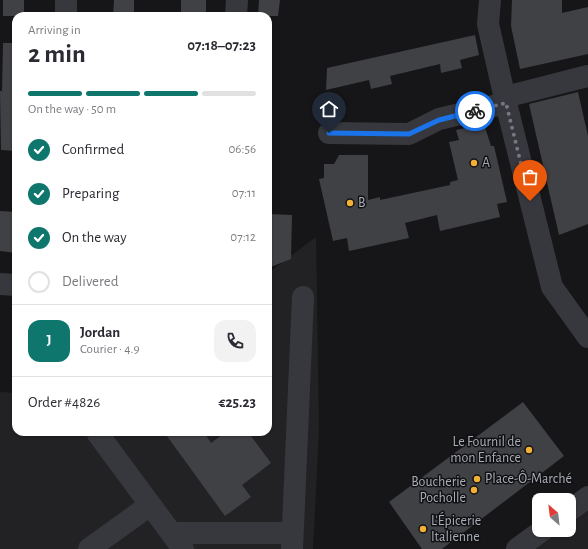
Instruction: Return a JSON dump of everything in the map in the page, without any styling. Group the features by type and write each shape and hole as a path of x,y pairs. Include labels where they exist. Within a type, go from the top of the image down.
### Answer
{"street":[{"path":"66,0 66,12"},
{"path":"236,12 237,0"},
{"path":"490,0 488,24 505,100 552,287 588,337"},
{"path":"329,133 409,134 439,120 588,76"},
{"path":"0,284 12,285"},
{"path":"99,436 177,541 292,541 297,468 303,297"},
{"path":"576,506 588,497"},
{"path":"89,549 150,505"},
{"path":"517,549 533,537"}],"shaded area":[{"path":"316,237 319,430 313,549 0,549 0,392 12,393 12,436 272,436 272,270"},
{"path":"588,511 588,549 536,549 552,537 576,537 576,520"}],"building":[{"path":"3,0 24,0 24,12 12,12 12,16 3,16"},
{"path":"114,0 134,0 134,12 113,12"},
{"path":"181,0 206,0 206,12 181,12"},
{"path":"259,0 280,0 278,16 272,16 272,12 258,12"},
{"path":"512,0 562,0 562,13 588,7 588,54 520,69 511,26"},
{"path":"475,35 479,55 460,60 462,68 441,73 440,64 390,76 392,84 371,89 369,80 326,90 327,68"},
{"path":"3,43 12,43 12,151 1,150 0,91 2,91"},
{"path":"578,92 588,136 588,224 559,235 529,104"},
{"path":"484,124 491,146 494,146 507,202 497,204 500,217 440,231 437,215 405,223 409,238 349,251 347,238 333,241 319,179 324,178 324,164 334,164 339,155 368,155 368,200 380,197 380,200 450,185 450,182 458,180 449,142 459,140 456,130"},
{"path":"0,211 12,212 12,252 0,251"},
{"path":"272,214 292,215 291,259 272,266"},
{"name":"Place-Ô-Marché","path":"523,402 564,456 442,549 422,549 389,502"},
{"path":"167,436 207,436 211,443 221,436 251,436 271,463 242,485 251,497 225,516"}],"way so far":[{"path":"475,111 506,103 530,201"}],"place":[{"name":"A","path":"474,163"},
{"name":"B","path":"350,203"},
{"name":"Le Fournil de mon Enfance","path":"529,450"},
{"name":"Place-Ô-Marché","path":"477,479"},
{"name":"Boucherie Pocholle","path":"474,490"},
{"name":"L'Épicerie Italienne","path":"423,529"}],"route":[{"path":"329,133 409,134 439,120 475,111"}]}
